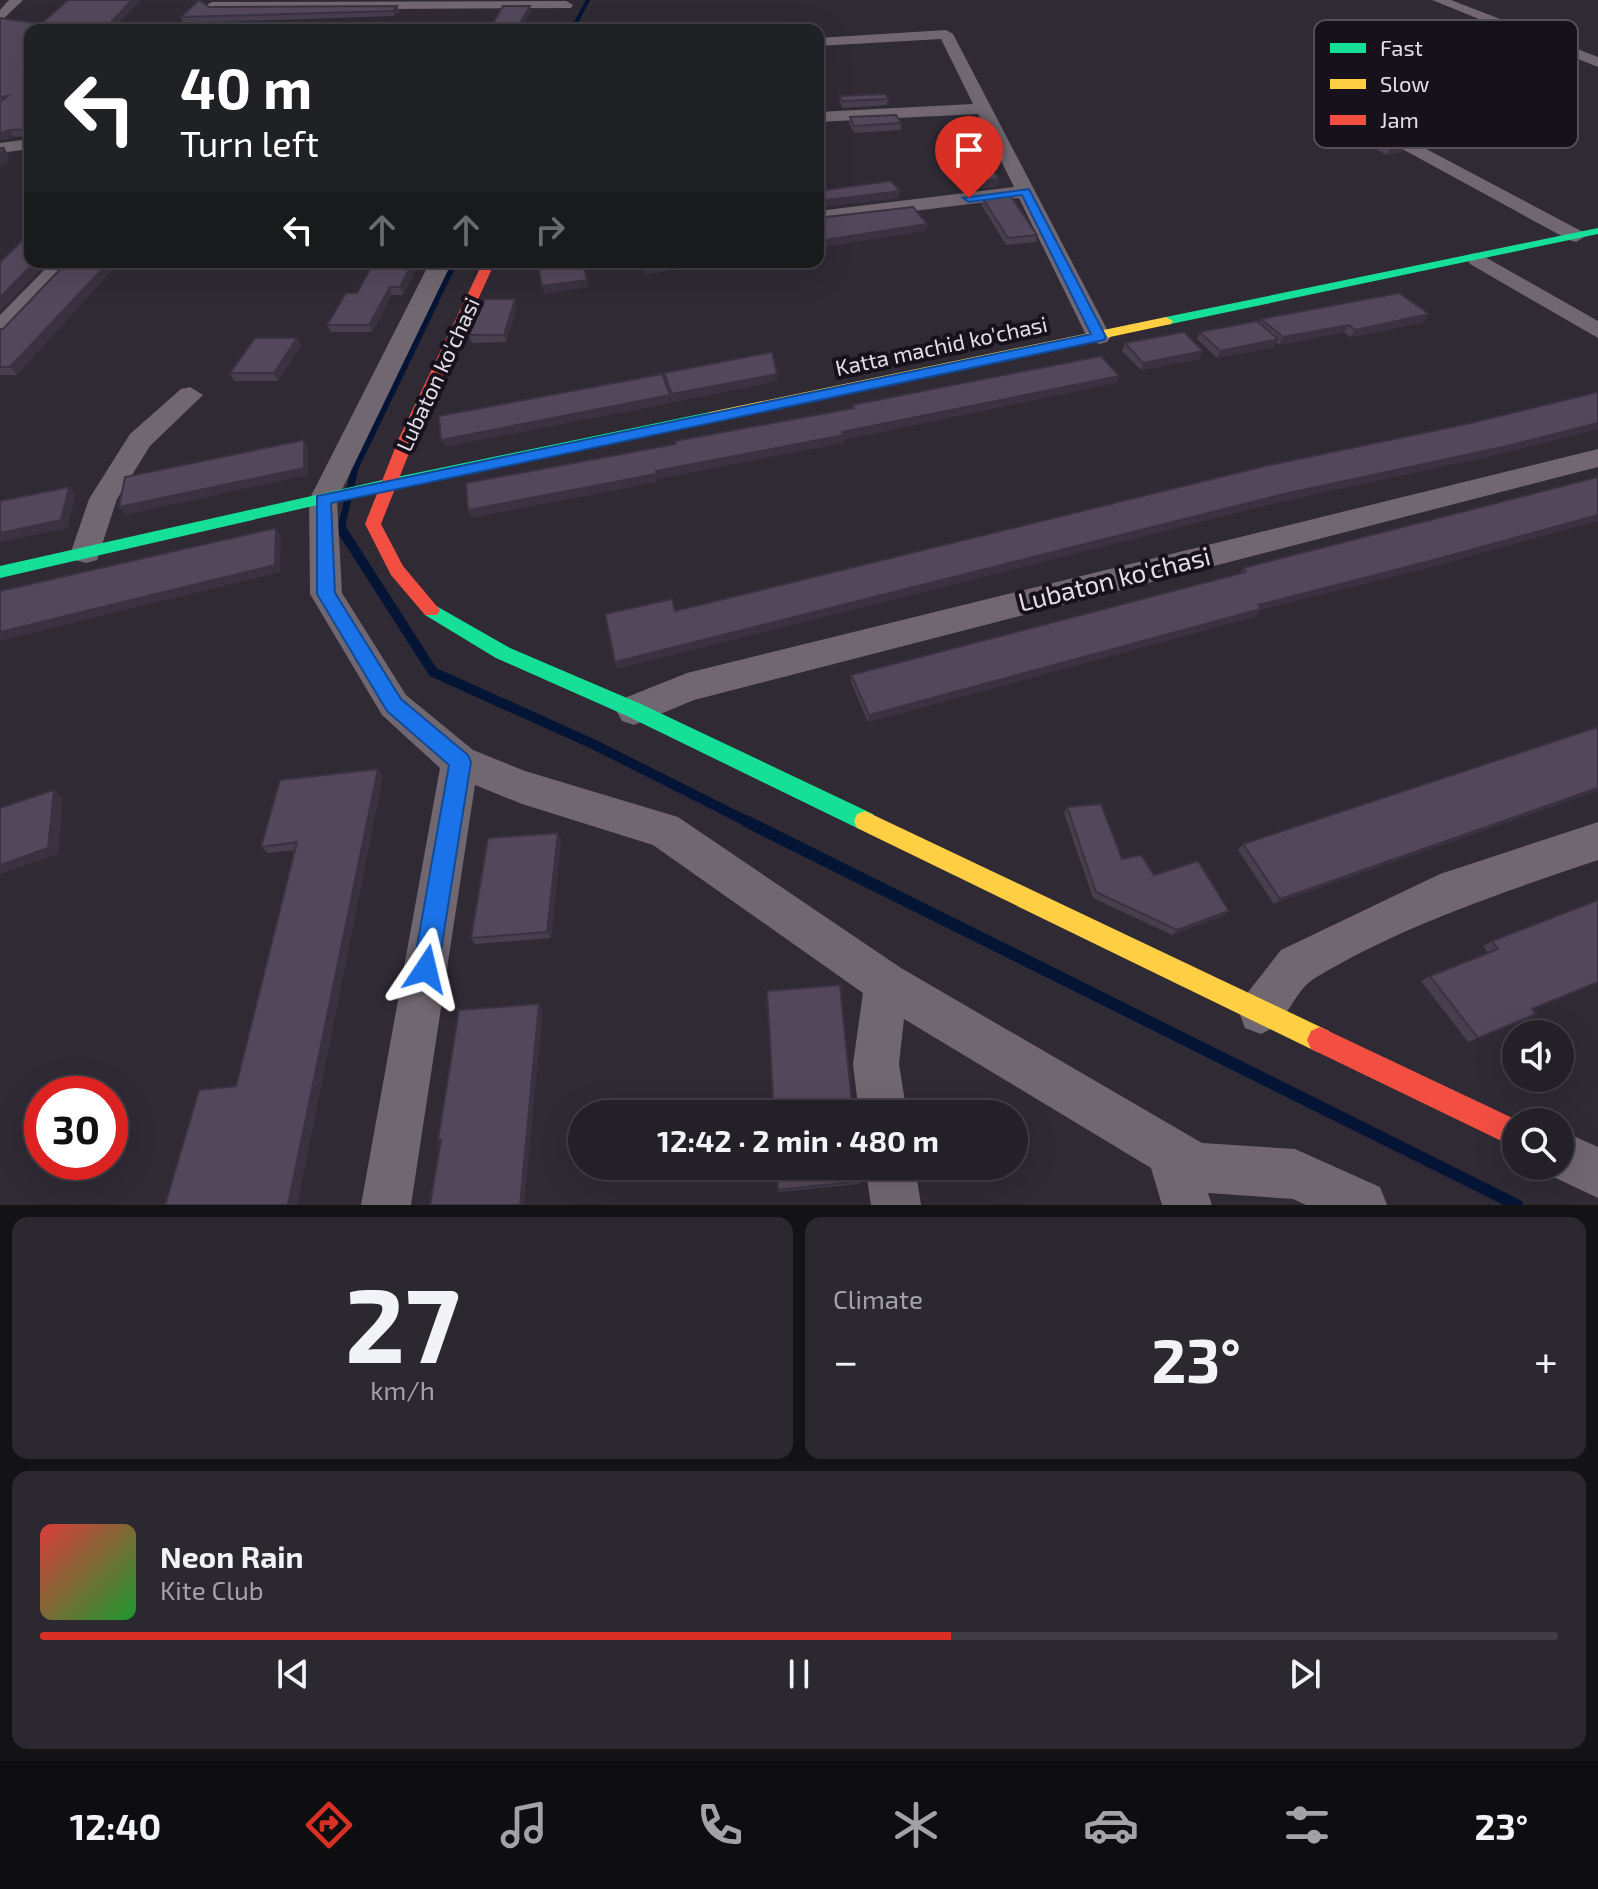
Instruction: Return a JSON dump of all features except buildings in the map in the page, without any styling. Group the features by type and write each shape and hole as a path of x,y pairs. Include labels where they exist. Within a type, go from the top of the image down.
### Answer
{"street":[{"path":"0,18 16,0"},
{"path":"1439,0 1490,20"},
{"path":"212,6 374,3 565,8"},
{"path":"824,42 946,34 1099,337"},
{"path":"1578,54 1598,62"},
{"path":"824,117 983,109"},
{"path":"0,148 24,145"},
{"path":"1414,148 1576,236"},
{"path":"824,216 1025,191"},
{"name":"Katta machid ko'chasi","path":"0,572 387,484 1478,259 1598,231"},
{"path":"1478,259 1598,331"},
{"path":"0,329 58,268"},
{"path":"438,268 323,500 326,594 394,705 460,762 522,787 664,830 886,983 1196,1167 1295,1174 1362,1205"},
{"name":"Lubaton ko'chasi","path":"491,268 387,484 373,524 397,570 425,606 503,653 634,710 687,687 1598,458"},
{"path":"86,552 103,499 140,440 190,395"},
{"path":"634,710 1502,1127"},
{"path":"386,1205 460,762"},
{"path":"1261,1012 1296,965 1440,894 1598,841"},
{"path":"881,1100 876,1064 886,983"},
{"path":"1171,1152 1187,1205"},
{"path":"1574,1162 1598,1173"},
{"path":"892,1180 896,1205"}],"waterway":[{"path":"575,24 588,0"},
{"path":"435,302 452,268"},
{"path":"341,529 355,468 435,302"},
{"path":"341,529 433,672 593,744 748,822"},
{"path":"748,822 1517,1205"}],"traffic: fast":[{"path":"1166,321 1598,231"},
{"path":"0,572 387,484 710,417"},
{"path":"431,610 503,653 634,710 865,821"}],"traffic: slow":[{"path":"710,417 1166,321"},
{"path":"865,821 1320,1040"}],"traffic: jam":[{"path":"431,610 397,570 373,524 407,438 486,268"},
{"path":"1320,1040 1502,1127"}],"route":[{"path":"426,969 460,762 394,705 326,594 323,500 387,484 1099,337 1025,191 969,198"}]}
